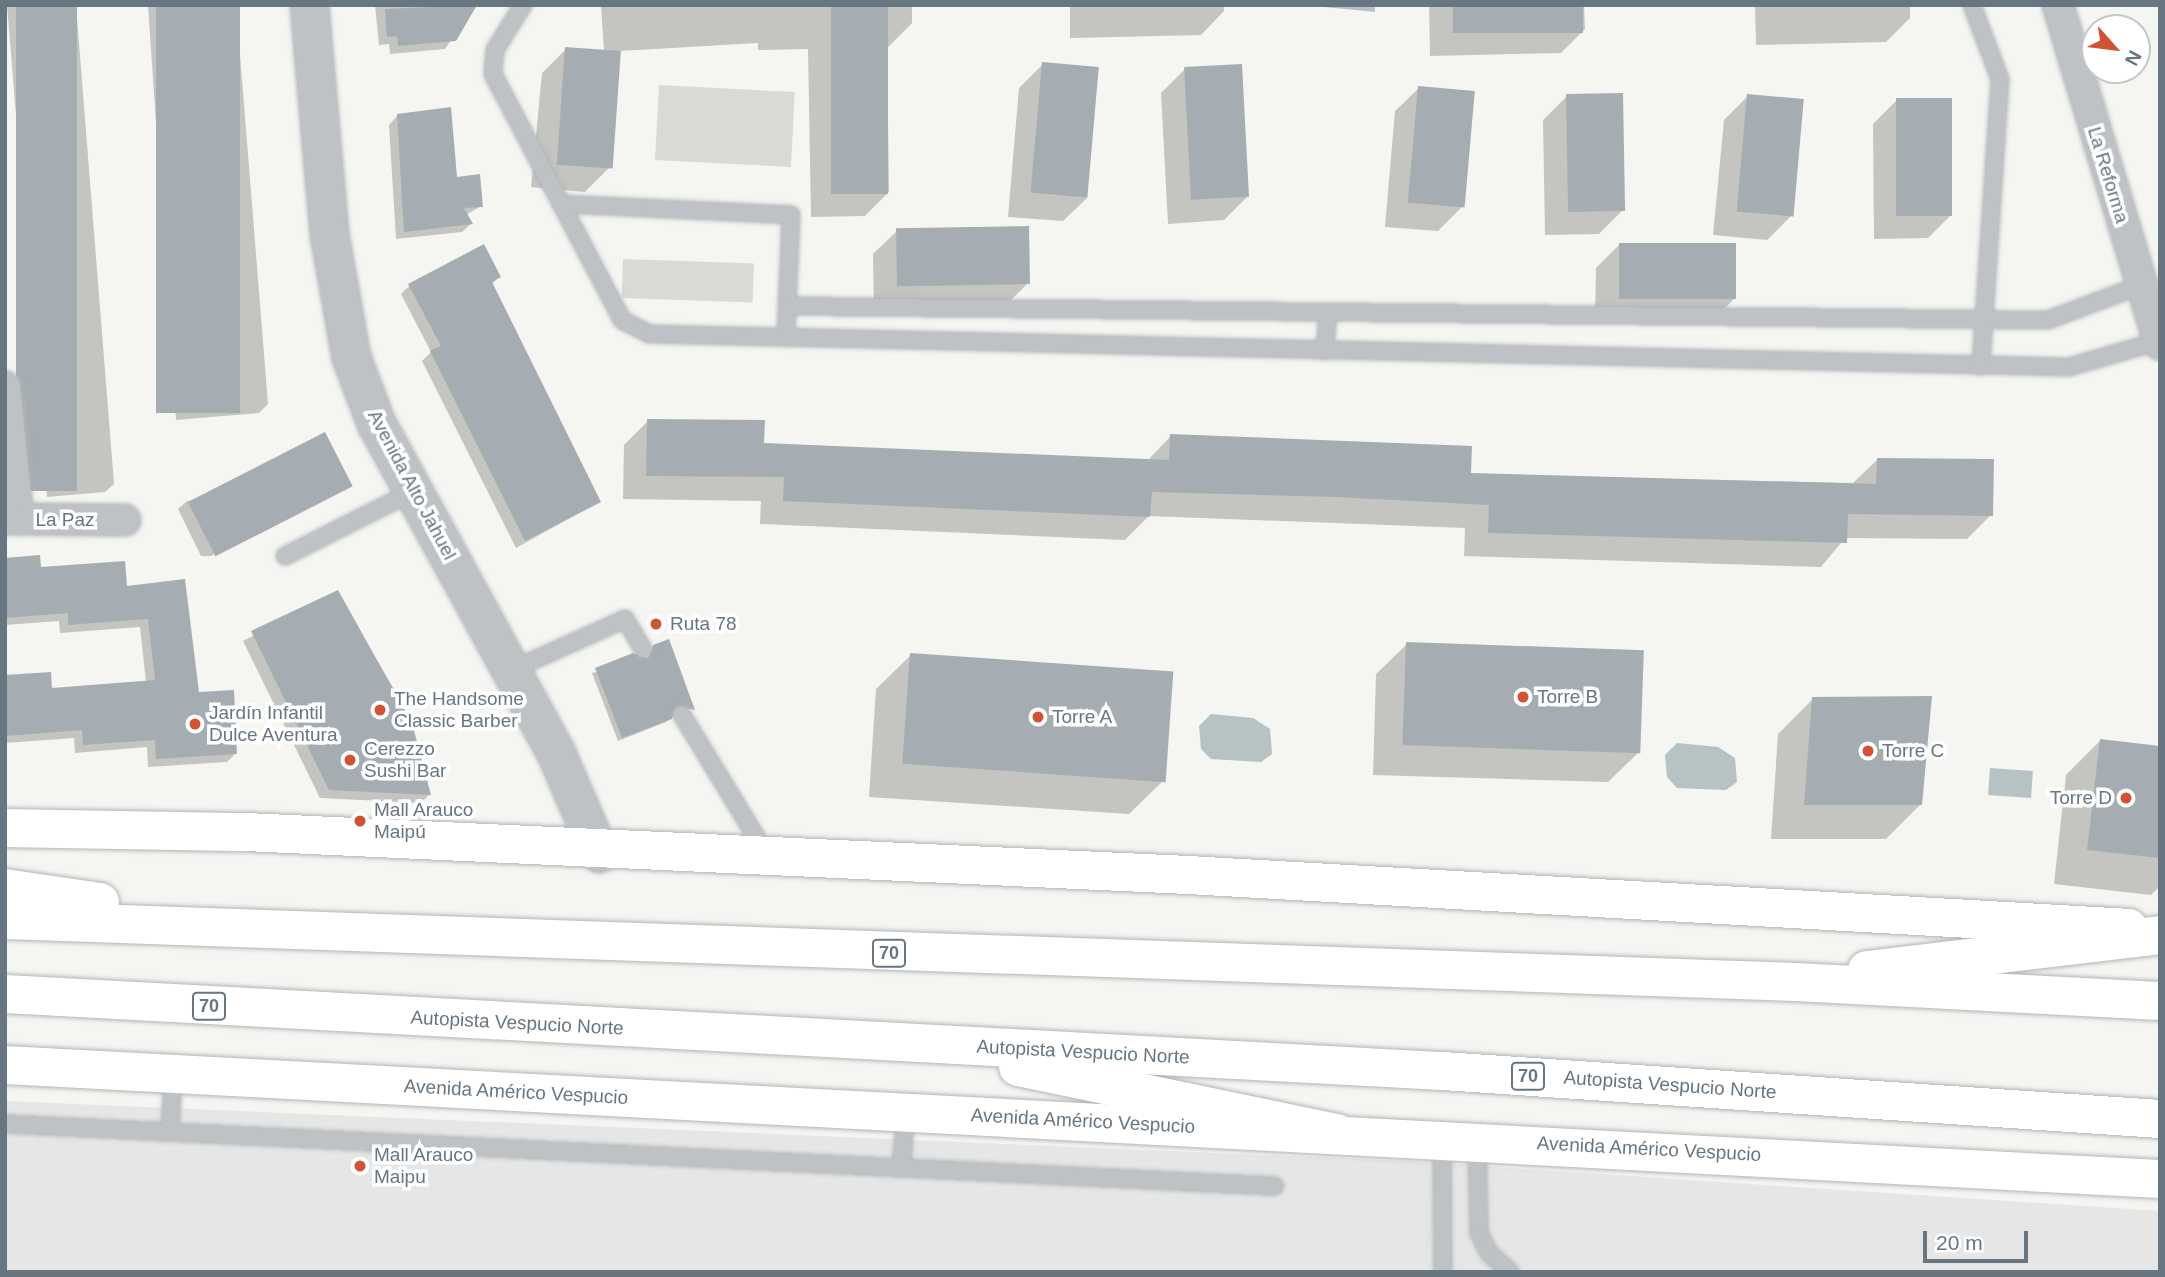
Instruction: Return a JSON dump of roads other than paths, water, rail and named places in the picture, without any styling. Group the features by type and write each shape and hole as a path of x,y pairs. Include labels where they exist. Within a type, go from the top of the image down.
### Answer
{"main road":[{"path":"5,828 245,832 599,853 769,859 2160,933"},
{"path":"5,888 289,930"},
{"name":"70","path":"5,920 1796,982 2160,1001"},
{"path":"1796,982 1933,959 2160,933"},
{"name":"Autopista Vespucio Norte","path":"5,994 1688,1085 2160,1119"},
{"path":"896,1042 1336,1133"},
{"name":"Avenida Américo Vespucio","path":"5,1065 1460,1139 2160,1179"}],"street":[{"name":"Avenida Alto Jahuel","path":"309,5 329,233 351,357 376,423 512,670 599,853"},
{"name":"La Reforma","path":"2058,5 2159,343"},
{"path":"5,387 11,519"},
{"name":"La Paz","path":"11,519 125,520"}],"lane":[{"path":"523,5 495,50 493,74 622,320 649,334 786,335 1325,351 2069,367 2159,343"},
{"path":"1972,5 2000,79 1981,366"},
{"path":"561,204 791,215 786,335"},
{"path":"787,306 2049,320 2141,285"},
{"path":"1325,351 1328,312"},
{"path":"285,556 414,491"},
{"path":"512,670 625,619 643,649"},
{"path":"682,715 769,859"},
{"path":"170,1132 173,1074"},
{"path":"901,1168 906,1112"},
{"path":"5,1124 1274,1186"},
{"path":"1443,1272 1460,1139"},
{"path":"1460,1139 1479,1233 1489,1253 1510,1272"}],"place":[{"name":"Ruta 78","path":"656,624"},
{"name":"Torre B","path":"1523,697"},
{"name":"The Handsome Classic Barber","path":"380,710"},
{"name":"Torre A","path":"1038,717"},
{"name":"Jardín Infantil Dulce Aventura","path":"195,724"},
{"name":"Torre C","path":"1868,751"},
{"name":"Cerezzo Sushi Bar","path":"350,760"},
{"name":"Torre D","path":"2126,798"},
{"name":"Mall Arauco Maipú","path":"360,821"},
{"name":"Mall Arauco Maipu","path":"360,1166"}]}
